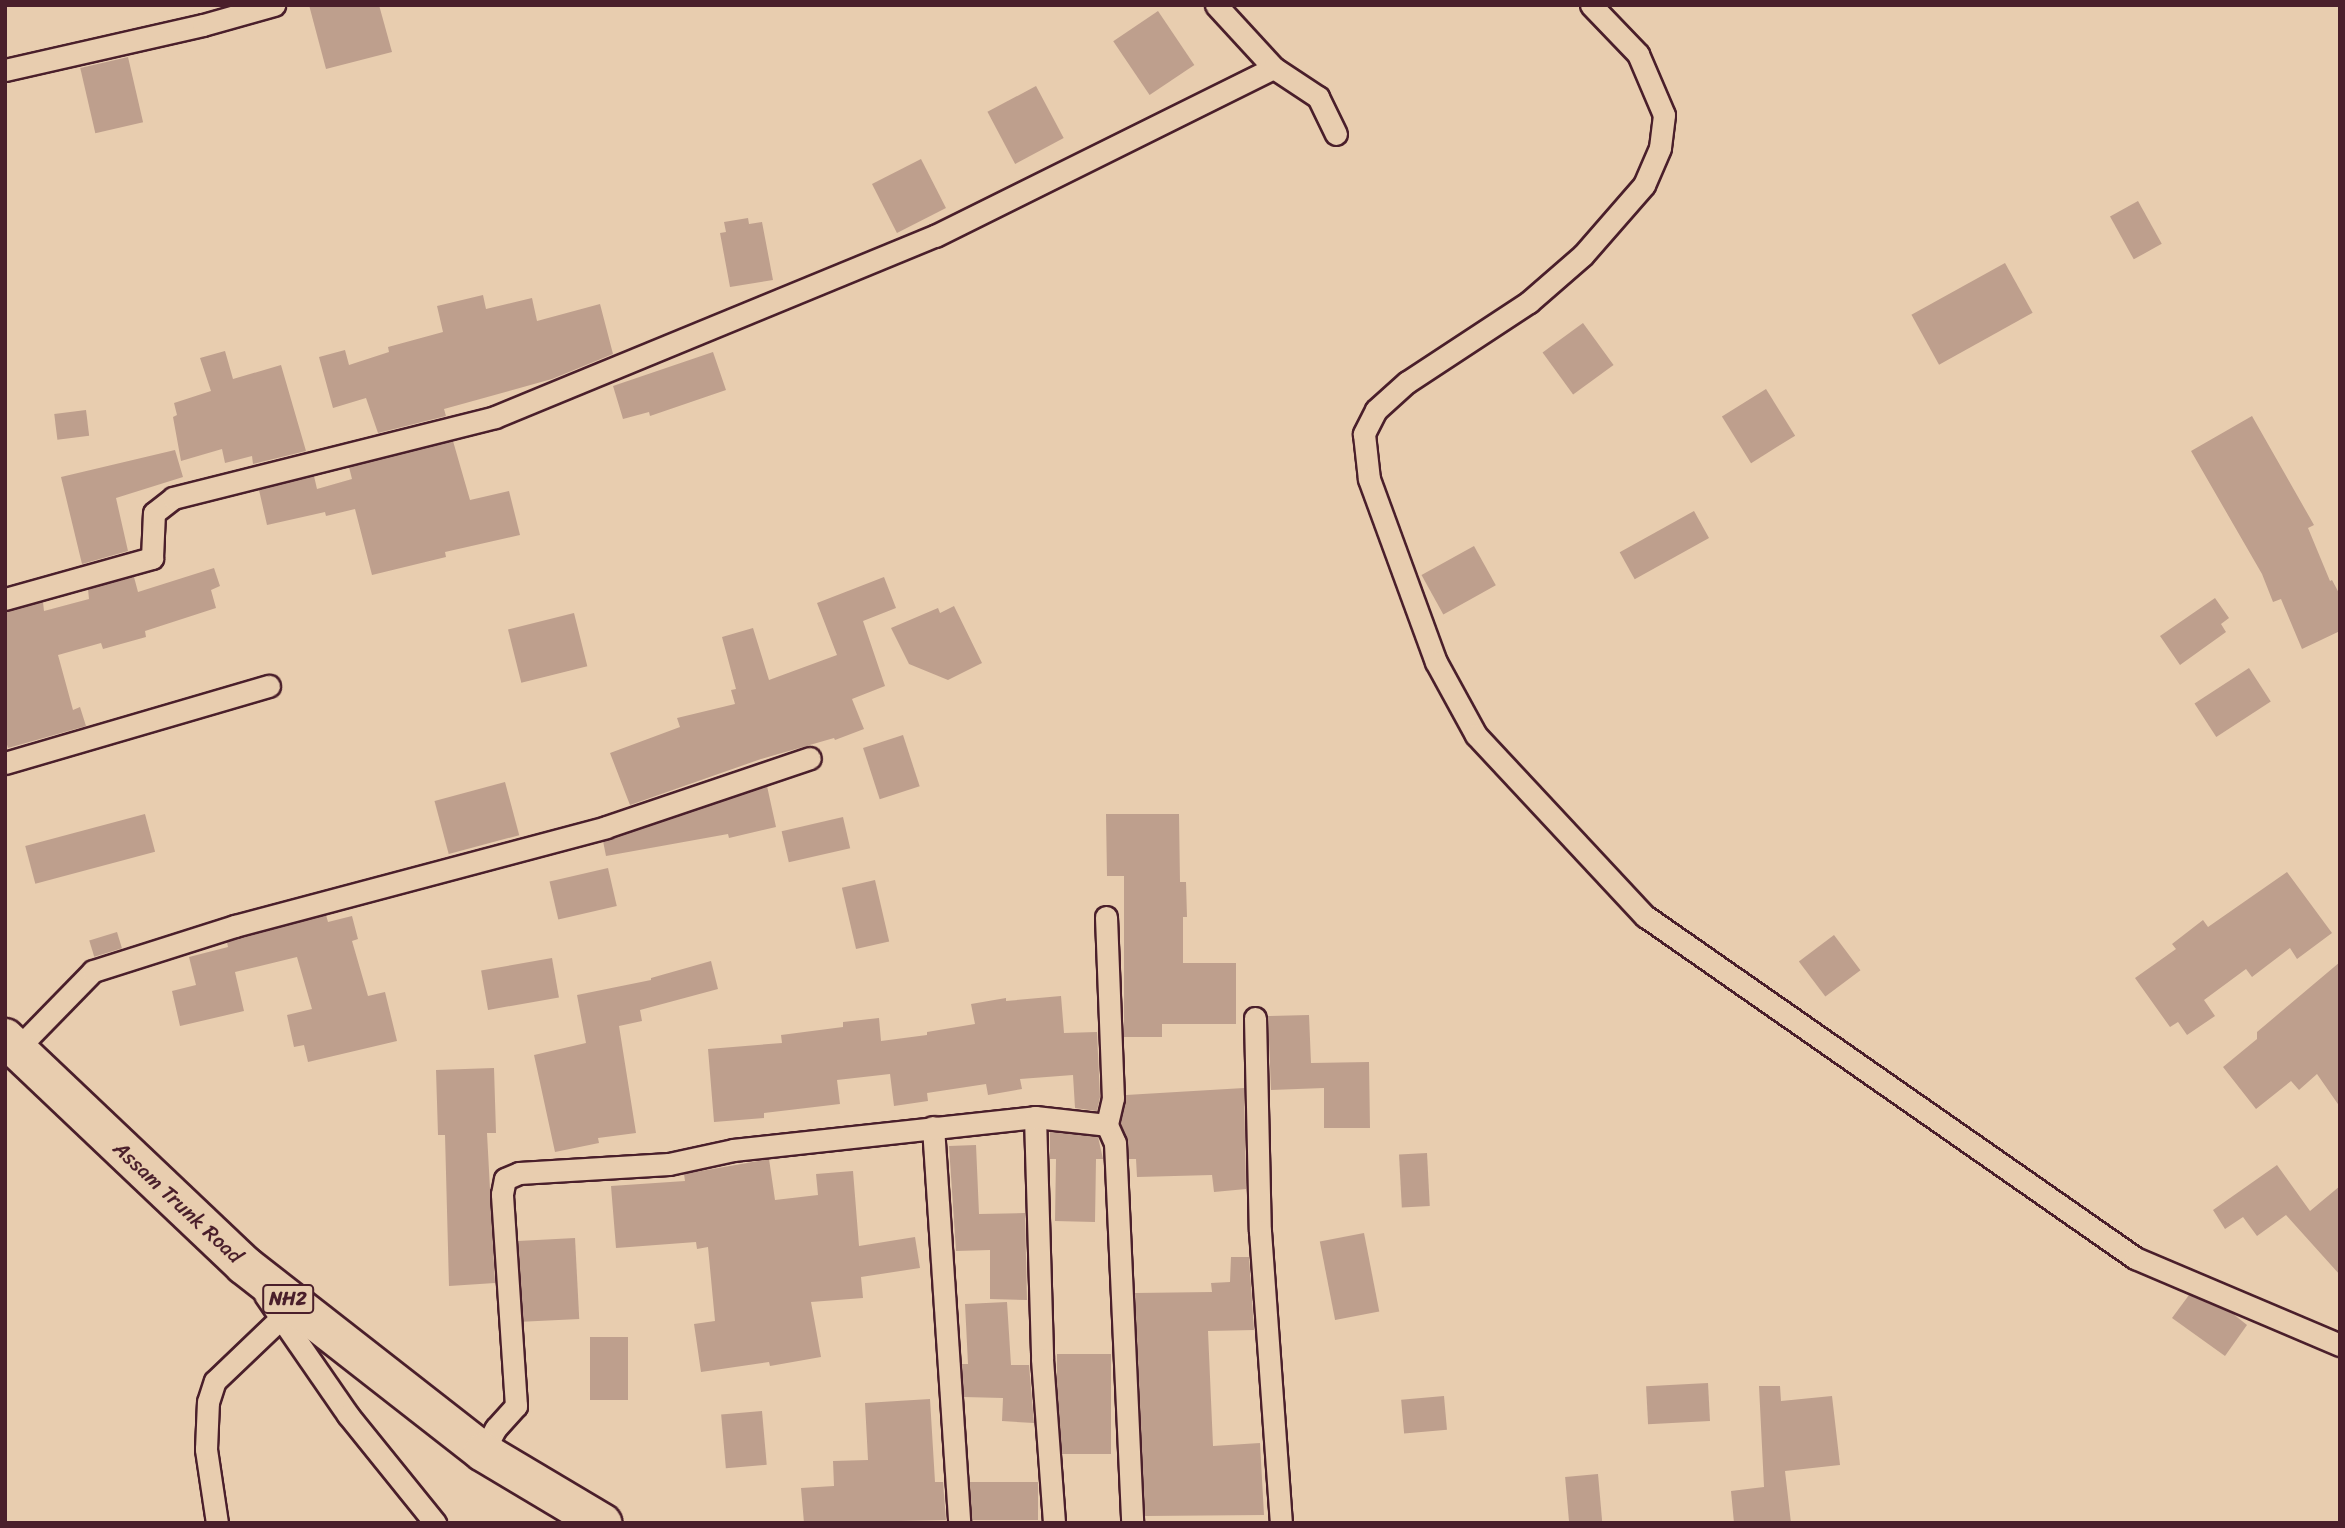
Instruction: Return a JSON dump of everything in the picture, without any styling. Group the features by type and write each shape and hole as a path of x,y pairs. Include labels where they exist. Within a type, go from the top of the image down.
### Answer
{"highway":[{"name":"Assam Trunk Road","path":"10,1044 244,1265 483,1451 602,1523"}],"street":[{"path":"5,70 203,25 274,5"},
{"path":"1216,5 1273,68 1318,97 1336,134"},
{"path":"1591,5 1638,54 1664,115 1660,148 1644,185 1583,255 1529,302 1407,382 1376,410 1364,434 1368,480 1436,663 1476,735 1645,916 2135,1258 2340,1345"},
{"path":"5,599 152,558 155,513 173,498 495,417 935,236 1273,68"},
{"path":"5,763 269,686"},
{"path":"10,1044 93,971 235,926 606,827 810,758"},
{"path":"1106,917 1113,1098 1107,1125 1115,1143 1132,1523"},
{"path":"1255,1018 1260,1231 1281,1523"},
{"path":"483,1451 496,1427 516,1406 502,1194 505,1179 519,1172 669,1164 733,1150 1035,1117 1107,1125"},
{"path":"1035,1117 1042,1359 1054,1523"},
{"path":"933,1127 959,1523"},
{"path":"244,1265 348,1415 435,1523"},
{"path":"217,1523 206,1449 208,1402 215,1381 281,1318"}],"building":[{"path":"309,5 379,5 392,52 326,69"},
{"path":"1158,11 1194,65 1150,95 1113,41"},
{"path":"128,57 143,122 95,133 80,68"},
{"path":"1036,86 1064,138 1015,164 987,112"},
{"path":"921,159 946,208 897,233 872,184"},
{"path":"2138,201 2162,244 2134,259 2110,217"},
{"path":"748,218 749,224 762,222 773,280 730,287 720,233 726,232 724,222"},
{"path":"2005,263 2033,313 1939,365 1911,315"},
{"path":"483,295 486,309 532,298 537,321 600,304 613,354 552,379 444,409 446,416 378,433 366,398 333,408 319,357 345,350 349,365 389,352 388,347 443,332 437,306"},
{"path":"1583,323 1614,365 1573,394 1543,352"},
{"path":"225,351 233,379 281,365 306,451 253,464 252,456 225,463 222,449 181,461 173,417 177,415 174,403 211,391 200,358"},
{"path":"713,352 726,390 650,416 649,412 623,419 613,386"},
{"path":"1766,389 1795,436 1751,463 1722,417"},
{"path":"86,410 89,436 57,440 54,414"},
{"path":"2252,416 2314,525 2308,528 2330,581 2332,580 2340,595 2340,631 2302,649 2281,599 2273,602 2262,574 2191,451"},
{"path":"453,441 470,500 509,491 520,535 445,552 446,557 372,575 355,509 326,516 325,512 267,525 259,490 314,476 317,489 352,479 349,467"},
{"path":"175,450 183,477 116,498 128,551 82,564 61,477"},
{"path":"1694,511 1709,538 1635,579 1620,552"},
{"path":"1474,546 1496,585 1443,614 1422,575"},
{"path":"214,568 220,586 211,590 216,608 145,631 146,637 103,649 101,643 58,655 73,710 80,707 86,726 8,748 5,738 5,612 43,602 44,611 89,599 88,589 134,577 138,592"},
{"path":"884,577 896,608 863,621 885,686 852,699 864,729 835,740 834,738 761,759 630,805 610,753 680,727 677,718 735,704 731,690 736,689 722,637 753,628 769,680 837,655 817,603"},
{"path":"2215,598 2229,618 2221,624 2226,632 2180,665 2160,636"},
{"path":"954,606 982,663 948,680 909,664 891,628 938,608 940,613"},
{"path":"574,613 587,666 521,683 508,629"},
{"path":"2249,668 2271,702 2216,737 2194,703"},
{"path":"903,735 920,786 880,799 863,748"},
{"path":"505,782 519,835 449,854 434,801"},
{"path":"767,786 776,827 729,838 728,834 606,856 603,841"},
{"path":"145,814 155,852 35,884 25,846"},
{"path":"1106,814 1179,814 1180,882 1186,882 1187,917 1183,917 1183,963 1236,963 1236,1024 1162,1024 1162,1037 1124,1037 1124,876 1107,876"},
{"path":"843,817 850,848 789,862 782,831"},
{"path":"608,868 617,906 558,919 550,881"},
{"path":"2287,872 2332,933 2297,959 2290,948 2252,977 2246,969 2204,1000 2215,1016 2187,1035 2178,1022 2170,1027 2135,978 2176,949 2172,944 2203,920 2208,927"},
{"path":"875,880 889,941 856,949 842,888"},
{"path":"326,915 328,922 352,916 358,939 352,941 368,996 385,992 397,1041 308,1062 304,1045 294,1047 287,1015 312,1009 297,957 235,972 244,1011 180,1026 172,991 196,985 189,957 228,947 227,942"},
{"path":"117,932 122,948 94,957 89,940"},
{"path":"1834,935 1860,970 1825,997 1799,961"},
{"path":"552,958 559,997 488,1010 481,971"},
{"path":"711,961 718,989 640,1010 642,1021 619,1026 636,1133 598,1138 599,1143 555,1152 534,1055 586,1043 577,995 651,980"},
{"path":"2340,962 2340,1107 2317,1074 2299,1090 2291,1081 2256,1109 2223,1067 2257,1039 2257,1032"},
{"path":"1061,996 1064,1033 1097,1032 1100,1097 1097,1111 1075,1108 1073,1075 1020,1079 1022,1089 988,1095 986,1084 927,1093 928,1101 894,1106 890,1074 837,1080 840,1104 764,1113 764,1118 714,1122 708,1049 782,1043 781,1035 843,1027 843,1022 879,1018 881,1041 927,1035 927,1032 975,1024 971,1004 1006,998 1006,1001"},
{"path":"1309,1015 1311,1063 1369,1062 1370,1128 1324,1128 1324,1088 1271,1090 1268,1016"},
{"path":"494,1068 496,1133 487,1133 495,1283 449,1286 445,1135 438,1135 436,1070"},
{"path":"1244,1088 1246,1189 1214,1192 1212,1175 1137,1177 1136,1159 1129,1159 1128,1142 1121,1124 1126,1095"},
{"path":"1050,1132 1098,1137 1103,1159 1096,1159 1095,1222 1055,1221 1056,1159 1050,1159"},
{"path":"976,1145 979,1214 1025,1213 1027,1300 990,1299 990,1250 956,1251 949,1146"},
{"path":"1427,1153 1430,1206 1402,1207 1399,1154"},
{"path":"769,1159 775,1200 818,1195 816,1174 853,1171 859,1246 915,1237 920,1268 861,1277 863,1298 811,1302 821,1357 770,1366 769,1362 701,1372 694,1324 715,1321 708,1247 697,1249 696,1242 616,1248 611,1186 685,1181 684,1174"},
{"path":"2277,1165 2310,1211 2340,1186 2340,1275 2286,1215 2257,1236 2243,1217 2225,1229 2213,1210"},
{"path":"1364,1233 1379,1312 1335,1320 1320,1242"},
{"path":"575,1238 579,1319 522,1322 518,1241"},
{"path":"1231,1257 1249,1257 1254,1330 1208,1331 1213,1446 1260,1443 1264,1515 1145,1516 1135,1293 1212,1292 1211,1283 1230,1282"},
{"path":"2189,1295 2232,1313 2247,1325 2225,1356 2172,1318"},
{"path":"1007,1302 1011,1365 1029,1365 1034,1423 1002,1421 1003,1398 964,1397 962,1364 968,1364 965,1304"},
{"path":"590,1337 628,1337 628,1400 590,1400"},
{"path":"1057,1354 1111,1354 1111,1454 1057,1454"},
{"path":"1708,1383 1710,1421 1648,1424 1646,1386"},
{"path":"1759,1386 1780,1386 1781,1401 1832,1396 1840,1465 1785,1471 1791,1523 1734,1523 1731,1491 1764,1487"},
{"path":"1444,1396 1447,1430 1404,1434 1401,1400"},
{"path":"930,1399 935,1482 943,1482 946,1520 804,1523 801,1488 834,1486 833,1461 868,1460 865,1403"},
{"path":"762,1411 767,1465 726,1468 721,1415"},
{"path":"1598,1474 1602,1523 1569,1523 1565,1477"},
{"path":"969,1482 1038,1482 1038,1520 969,1520"}]}
